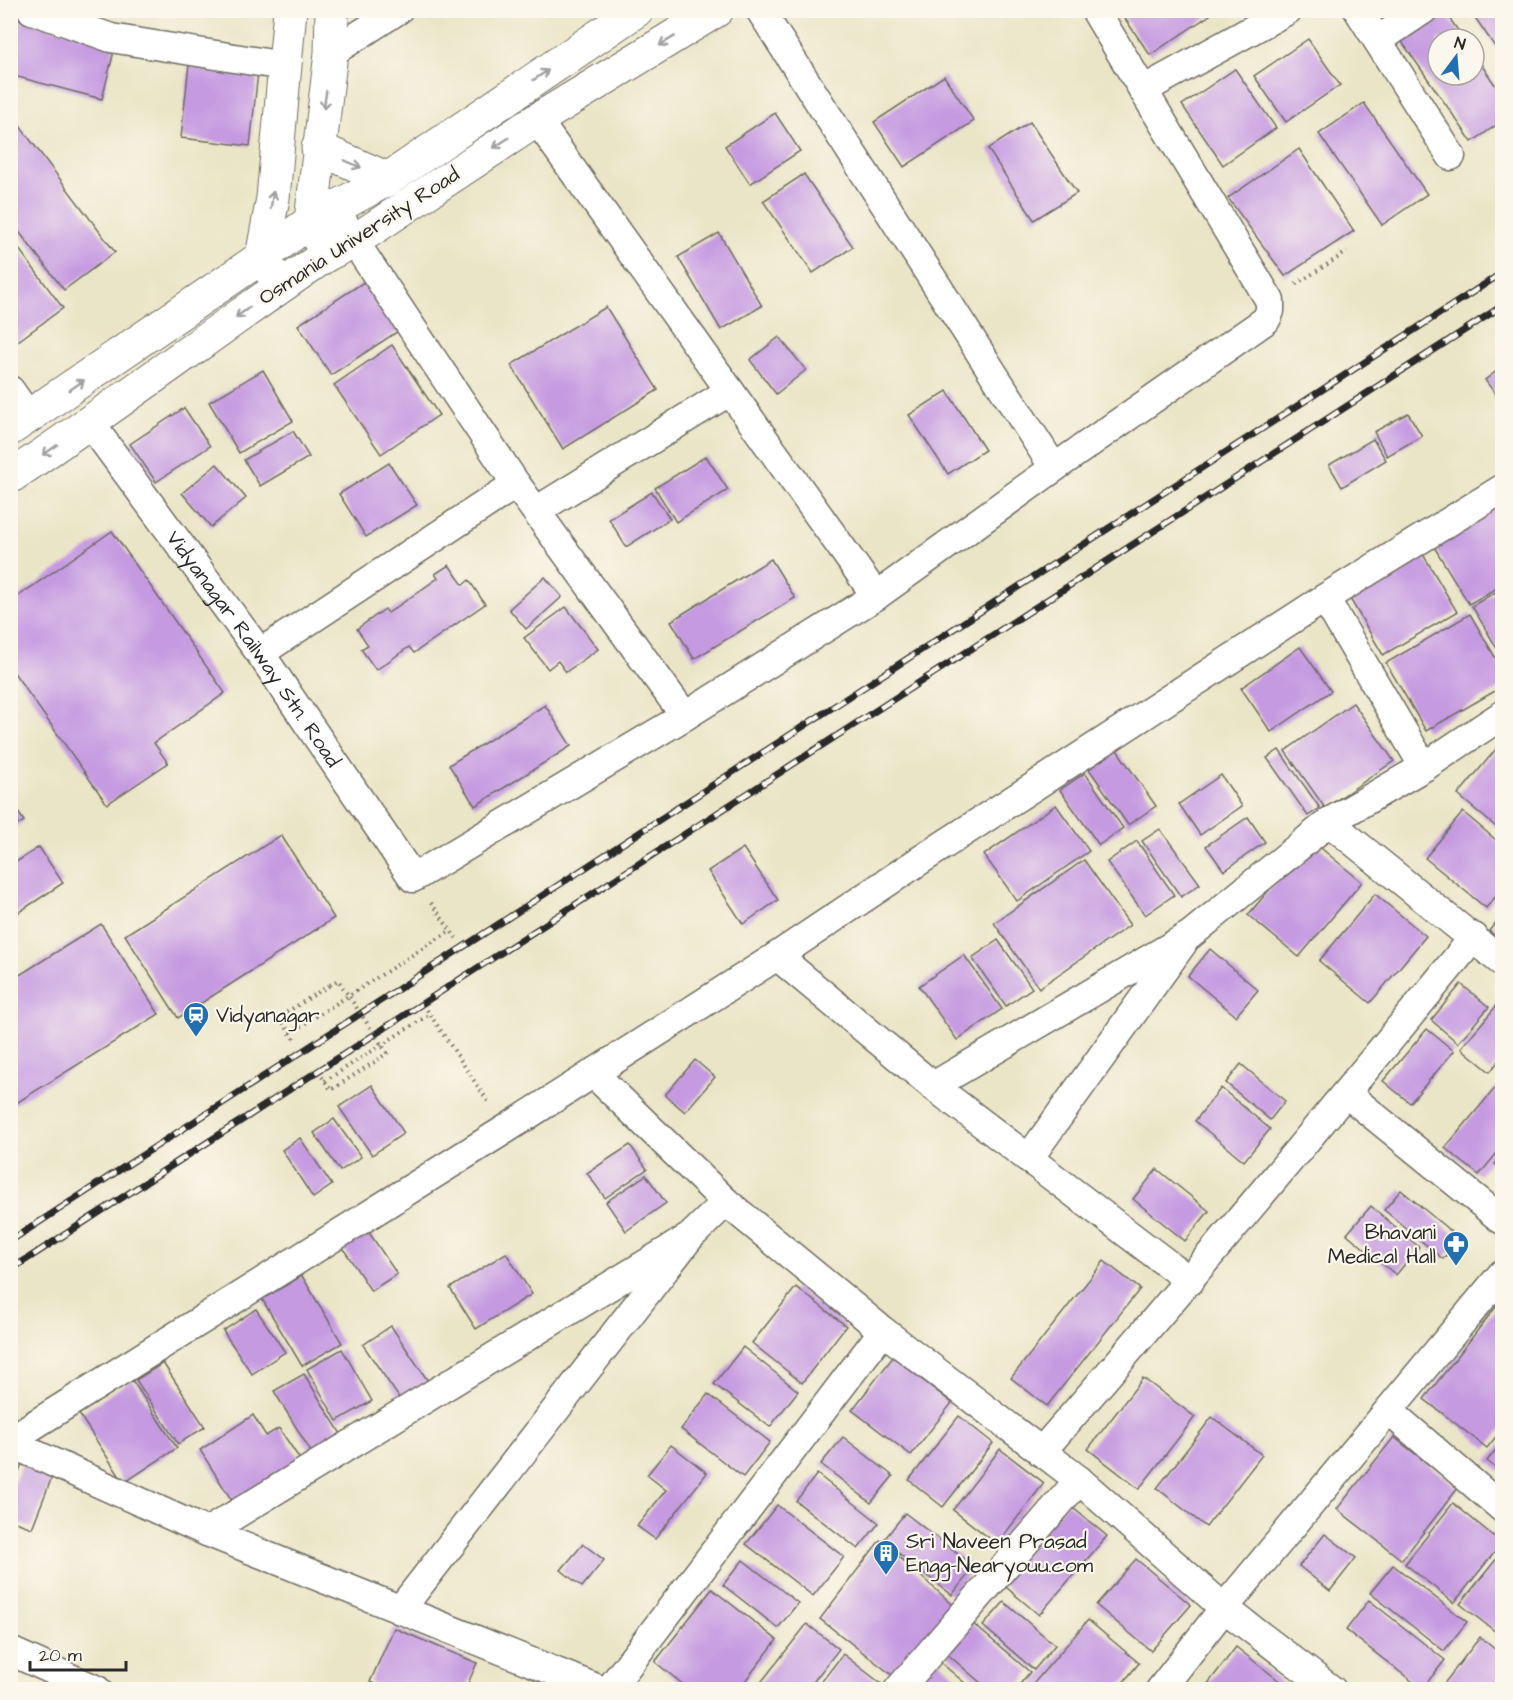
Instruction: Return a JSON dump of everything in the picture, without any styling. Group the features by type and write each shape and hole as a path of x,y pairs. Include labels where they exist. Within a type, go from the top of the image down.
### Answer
{"main road":[{"path":"280,287 262,257 273,198 290,10"},
{"path":"332,10 331,53 318,148 323,214 340,248"},
{"name":"Osmania University Road","path":"10,477 90,423 280,287 537,120 717,10"},
{"name":"Osmania University Road","path":"20,424 323,214 388,179 618,16"},
{"path":"318,148 388,179"}],"street":[{"path":"32,10 111,38 284,66"},
{"path":"331,53 398,10"},
{"path":"760,10 1054,468"},
{"path":"340,248 685,716 876,596 1266,320 1270,311 1270,301 1095,10"},
{"path":"1143,90 1288,10"},
{"path":"1358,10 1451,156"},
{"path":"1378,40 1423,10"},
{"path":"537,120 876,596"},
{"path":"10,390 20,424"},
{"path":"536,511 730,391"},
{"name":"Vidyanagar Railway Stn. Road","path":"90,423 260,653 413,878 685,716"},
{"path":"260,653 516,484"},
{"path":"10,1442 777,956 932,852 1325,598 1503,489"},
{"path":"1325,598 1424,767"},
{"path":"933,1086 1190,935 1329,822 1501,719"},
{"path":"1329,822 1503,962"},
{"path":"1029,1158 1190,935"},
{"path":"1041,1452 1190,1281 1474,938"},
{"path":"777,956 933,1086 1190,1281"},
{"path":"593,1073 726,1202 883,1331 1079,1480 1224,1608 1332,1689"},
{"path":"1347,1094 1503,1220"},
{"path":"400,1610 690,1237 726,1202"},
{"path":"207,1532 690,1237"},
{"path":"1160,1689 1224,1608 1503,1274"},
{"path":"609,1689 883,1331"},
{"path":"1389,1411 1503,1508"},
{"path":"10,1442 207,1532 601,1689"},
{"path":"898,1689 1079,1480"},
{"path":"10,1651 97,1689"}],"path":[{"path":"1270,301 1347,252"},
{"path":"435,909 456,938"},
{"path":"290,1033 450,931"},
{"path":"294,1039 279,1017 338,980 387,1053 331,1090 324,1079 428,1012 506,1129"}],"building":[{"path":"1119,10 1207,10 1210,15 1150,55"},
{"path":"1470,10 1502,10 1502,57 1486,34 1486,27 1482,27"},
{"path":"1445,12 1456,27 1426,27 1426,76 1402,42"},
{"path":"10,17 116,43 102,99 10,75"},
{"path":"1308,39 1340,85 1286,122 1254,76"},
{"path":"189,64 258,72 250,146 181,138"},
{"path":"1235,69 1276,128 1223,165 1182,105"},
{"path":"1486,72 1502,95 1502,121 1472,142 1434,87 1486,87"},
{"path":"944,76 974,121 904,167 874,122"},
{"path":"1364,103 1427,194 1382,225 1319,134"},
{"path":"10,113 115,252 64,290 10,220"},
{"path":"775,113 800,151 750,184 725,146"},
{"path":"1030,122 1077,193 1034,220 988,149"},
{"path":"1299,149 1354,231 1285,276 1228,198"},
{"path":"804,174 853,247 813,273 763,201"},
{"path":"719,233 762,306 721,330 678,257"},
{"path":"10,237 63,308 14,344 10,338"},
{"path":"373,276 406,326 331,375 298,325"},
{"path":"606,307 658,390 563,449 511,365"},
{"path":"779,337 806,370 776,394 750,360"},
{"path":"392,345 439,415 381,454 334,385"},
{"path":"1502,367 1502,403 1485,380"},
{"path":"263,370 293,421 239,453 209,402"},
{"path":"947,391 985,450 948,474 909,415"},
{"path":"184,408 210,446 156,482 130,444"},
{"path":"1408,413 1422,436 1387,456 1374,432"},
{"path":"293,431 309,457 260,486 244,460"},
{"path":"1373,439 1386,460 1342,487 1329,465"},
{"path":"706,456 728,490 676,522 655,488"},
{"path":"389,463 417,505 366,537 339,494"},
{"path":"217,464 246,498 211,527 182,493"},
{"path":"652,492 670,519 626,547 609,519"},
{"path":"1502,501 1502,585 1469,604 1431,542"},
{"path":"112,531 225,693 154,743 168,763 107,804 10,667 10,602"},
{"path":"1420,549 1457,612 1383,655 1346,592"},
{"path":"771,559 795,598 694,659 671,621"},
{"path":"449,565 463,585 469,580 485,604 414,653 409,647 376,670 361,649 368,645 357,629 385,609 388,613 438,578 435,574"},
{"path":"545,577 562,597 526,629 509,609"},
{"path":"1502,588 1502,657 1472,606"},
{"path":"566,607 598,649 566,672 558,661 548,669 524,638"},
{"path":"1470,614 1502,669 1502,687 1426,731 1386,663"},
{"path":"1300,647 1331,691 1271,732 1241,688"},
{"path":"1353,703 1394,761 1325,808 1285,751"},
{"path":"545,705 571,746 475,806 449,765"},
{"path":"1502,744 1502,832 1458,795"},
{"path":"1117,750 1156,806 1128,825 1089,769"},
{"path":"1279,750 1320,808 1308,816 1267,758"},
{"path":"1085,773 1123,828 1099,845 1060,790"},
{"path":"1221,775 1242,806 1200,835 1179,804"},
{"path":"10,800 24,821 10,830"},
{"path":"1056,805 1089,851 1017,901 984,855"},
{"path":"1463,812 1502,845 1502,889 1486,908 1425,858"},
{"path":"1248,817 1265,842 1224,871 1206,846"},
{"path":"1160,829 1200,884 1181,897 1142,841"},
{"path":"281,835 334,918 178,1018 125,935"},
{"path":"1311,840 1362,882 1299,957 1248,915"},
{"path":"1137,841 1174,895 1145,915 1107,862"},
{"path":"39,847 63,883 10,918 10,866"},
{"path":"743,848 778,900 743,924 708,871"},
{"path":"1084,860 1130,925 1039,988 994,923"},
{"path":"1375,894 1426,936 1370,1003 1319,961"},
{"path":"1502,915 1502,942 1489,931"},
{"path":"101,924 159,1014 10,1107 10,981"},
{"path":"998,940 1032,988 1006,1006 972,958"},
{"path":"1210,949 1258,990 1236,1016 1188,976"},
{"path":"964,955 1002,1009 957,1040 919,986"},
{"path":"1461,984 1489,1007 1458,1043 1431,1020"},
{"path":"1502,999 1502,1057 1490,1072 1461,1048"},
{"path":"1427,1029 1454,1051 1410,1103 1383,1081"},
{"path":"695,1060 715,1077 685,1112 665,1095"},
{"path":"1241,1064 1285,1101 1270,1120 1226,1083"},
{"path":"372,1085 404,1133 372,1155 339,1107"},
{"path":"1496,1087 1502,1093 1502,1147 1479,1175 1445,1148"},
{"path":"1221,1088 1270,1129 1244,1161 1195,1121"},
{"path":"334,1119 361,1157 340,1171 314,1133"},
{"path":"300,1138 332,1185 313,1198 282,1150"},
{"path":"630,1145 647,1169 605,1198 587,1173"},
{"path":"1502,1155 1502,1170 1495,1164"},
{"path":"1157,1169 1209,1211 1185,1241 1133,1199"},
{"path":"646,1175 666,1203 626,1231 606,1202"},
{"path":"1401,1190 1460,1239 1443,1259 1384,1210"},
{"path":"1371,1206 1419,1247 1396,1275 1347,1234"},
{"path":"366,1228 397,1274 371,1291 341,1245"},
{"path":"506,1253 532,1294 476,1329 450,1288"},
{"path":"1104,1261 1140,1289 1047,1406 1011,1378"},
{"path":"302,1276 342,1343 302,1366 262,1299"},
{"path":"796,1287 846,1326 802,1383 752,1343"},
{"path":"1499,1303 1502,1305 1502,1429 1487,1448 1424,1399"},
{"path":"256,1309 285,1352 252,1374 223,1331"},
{"path":"391,1326 428,1381 400,1399 363,1345"},
{"path":"743,1347 798,1391 770,1427 714,1384"},
{"path":"342,1349 372,1401 337,1421 307,1369"},
{"path":"893,1357 952,1403 911,1455 852,1410"},
{"path":"163,1363 205,1427 178,1444 136,1380"},
{"path":"304,1374 341,1434 311,1452 274,1391"},
{"path":"1143,1378 1195,1417 1139,1489 1088,1449"},
{"path":"132,1380 177,1448 124,1483 79,1414"},
{"path":"708,1394 770,1442 743,1477 681,1429"},
{"path":"253,1415 266,1436 279,1428 303,1464 234,1504 200,1450"},
{"path":"959,1416 993,1443 943,1507 909,1480"},
{"path":"1212,1417 1262,1455 1206,1527 1157,1488"},
{"path":"843,1437 893,1476 871,1503 821,1464"},
{"path":"1394,1437 1458,1488 1402,1560 1337,1509"},
{"path":"1502,1442 1502,1473 1487,1461"},
{"path":"671,1445 707,1473 655,1539 637,1526 666,1490 647,1475"},
{"path":"1000,1449 1044,1483 997,1544 953,1510"},
{"path":"22,1464 52,1477 32,1528 10,1520 10,1492"},
{"path":"817,1474 879,1523 858,1549 796,1501"},
{"path":"1067,1503 1107,1536 1039,1615 1000,1582"},
{"path":"1453,1503 1502,1543 1454,1603 1405,1564"},
{"path":"777,1505 844,1557 813,1596 746,1544"},
{"path":"905,1513 974,1567 952,1595 883,1541"},
{"path":"1325,1534 1356,1558 1330,1591 1299,1566"},
{"name":"Sri Naveen Prasad Engg-Nearyouu.com","path":"880,1540 960,1611 901,1682 820,1619"},
{"path":"583,1544 604,1560 582,1587 561,1570"},
{"path":"1502,1552 1502,1624 1496,1632 1460,1604"},
{"path":"1136,1559 1191,1605 1151,1651 1096,1605"},
{"path":"743,1560 798,1603 778,1628 723,1585"},
{"path":"1393,1565 1467,1622 1444,1651 1370,1593"},
{"path":"712,1589 777,1640 738,1690 690,1690 655,1662"},
{"path":"1369,1600 1445,1660 1422,1689 1346,1630"},
{"path":"1004,1602 1055,1645 1034,1670 983,1626"},
{"path":"965,1617 1030,1672 1015,1690 989,1690 939,1647"},
{"path":"1088,1620 1139,1663 1117,1690 1028,1690"},
{"path":"807,1624 839,1649 807,1690 755,1690"},
{"path":"394,1628 477,1663 465,1690 387,1690 370,1682"},
{"path":"1480,1637 1502,1655 1502,1690 1439,1690"},
{"path":"1236,1647 1291,1690 1203,1690"},
{"path":"843,1654 884,1686 881,1690 815,1690"},
{"path":"934,1657 973,1690 908,1690"}],"railway":[{"path":"10,1241 1502,273"},
{"path":"10,1270 1502,306"}],"place":[{"name":"Vidyanagar","path":"196,1038"},
{"name":"Bhavani Medical Hall","path":"1456,1267"},
{"name":"Sri Naveen Prasad Engg-Nearyouu.com","path":"886,1576"}]}
